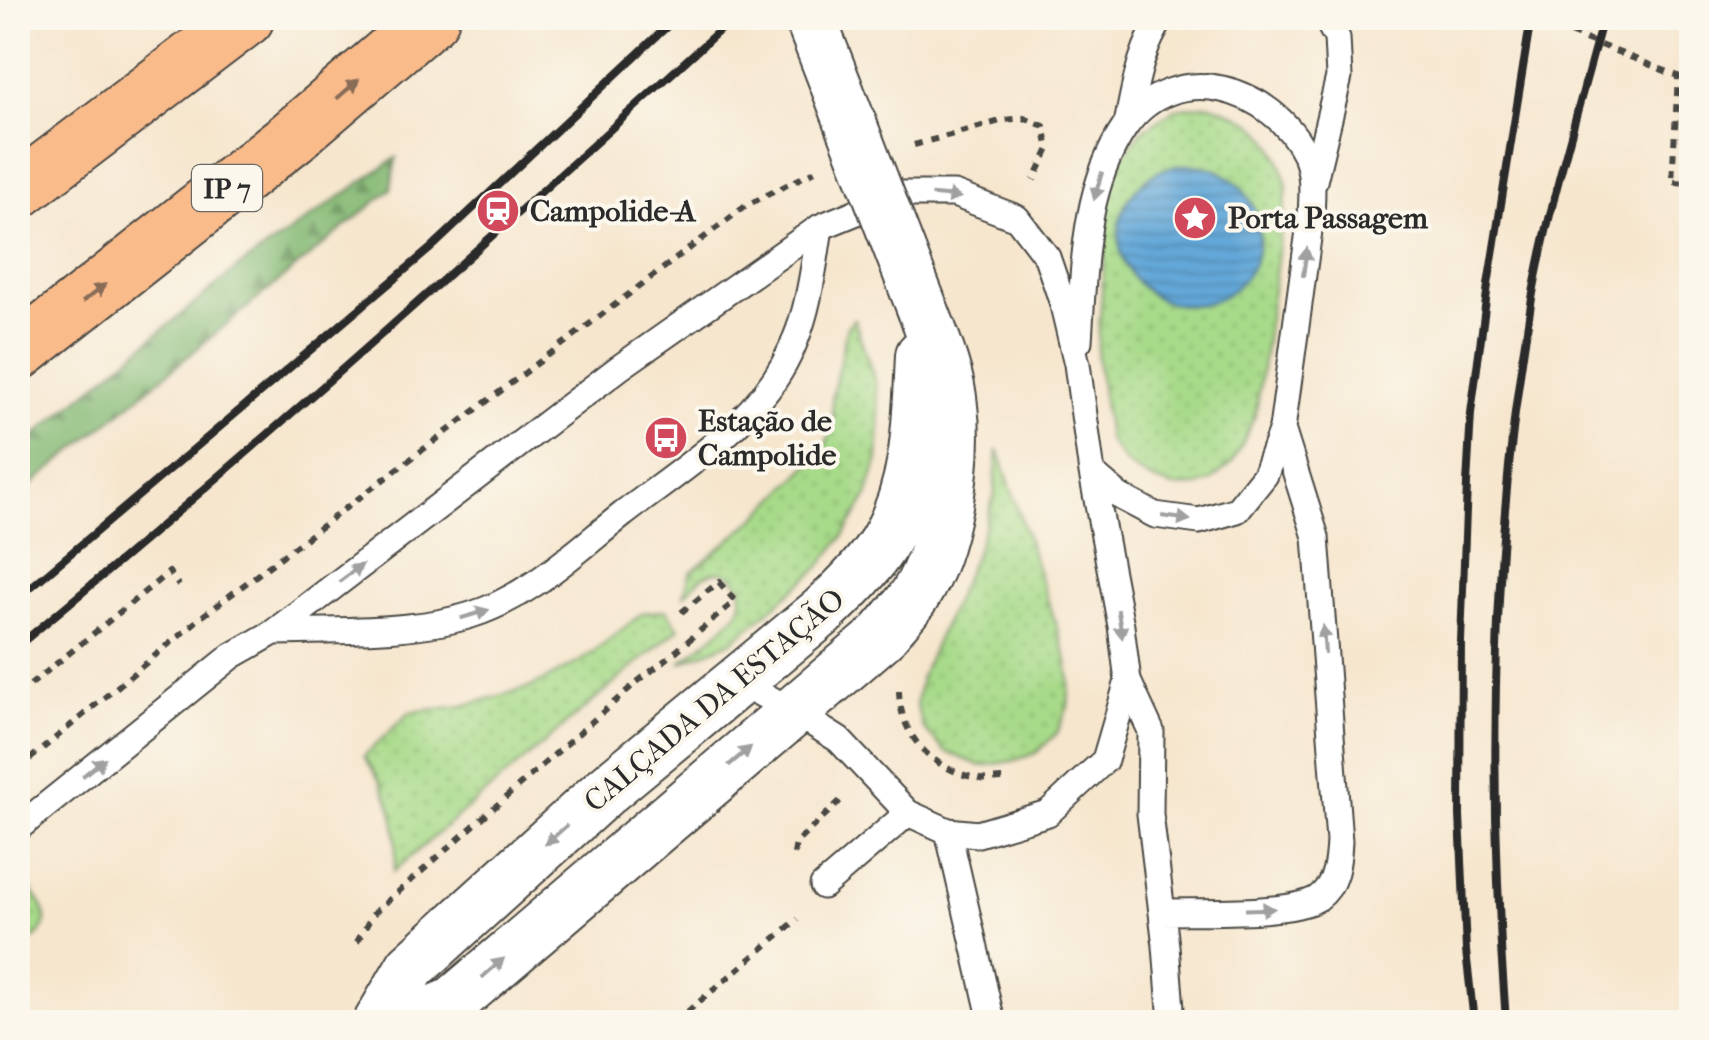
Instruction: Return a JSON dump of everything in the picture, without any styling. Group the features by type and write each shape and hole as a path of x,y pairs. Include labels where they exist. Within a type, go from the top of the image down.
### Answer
{"highway":[{"path":"18,191 246,18"},
{"name":"IP 7","path":"18,353 292,138 431,18"}],"street":[{"path":"810,18 923,310"},
{"name":"CALÇADA DA ESTAÇÃO","path":"379,1022 411,968 604,792 822,611 853,582 884,542 913,467 923,310"},
{"name":"CALÇADA DA ESTAÇÃO","path":"413,1022 454,1002 881,637 916,594 934,554 949,496 954,452 952,406 942,362 923,310"}],"lane":[{"path":"1127,124 1142,57 1162,18"},
{"path":"1092,473 1119,496 1155,515 1199,522 1236,510 1265,475 1282,429 1313,186 1339,76 1337,38 1326,18"},
{"path":"1078,364 1085,254 1094,202 1105,162 1127,124 1147,104 1198,86 1228,89 1263,106 1287,125 1307,158 1313,186"},
{"path":"18,828 232,656 274,632 619,368 820,227 902,194 954,194 1017,218 1048,257 1062,301 1078,364 1092,473 1128,681 1151,731 1150,814 1172,1022"},
{"path":"274,632 434,624 492,608 553,570 720,440 774,380 794,344 809,300 820,227"},
{"path":"1162,912 1289,908 1319,898 1332,882 1338,865 1316,537 1282,429"},
{"path":"736,681 839,740 908,813 948,831 978,834 1048,813 1104,760 1128,681"},
{"path":"823,886 908,813"},
{"path":"948,831 992,1022"}],"path":[{"path":"1574,18 1570,33 1678,76 1672,182 1692,183"},
{"path":"18,695 170,572 179,586"},
{"path":"668,658 736,600 719,582 678,616"},
{"path":"899,682 905,721 924,752 946,767 976,779 1021,775"},
{"path":"675,1022 801,916"}],"green space":[{"path":"1208,104 1252,123 1271,142 1287,188 1256,413 1231,464 1211,481 1173,487 1150,479 1125,463 1108,439 1097,357 1109,194 1122,157 1143,130 1175,109","holes":["1217,170 1249,199 1260,241 1182,305 1156,296 1139,284 1127,266 1119,240"]},
{"path":"396,158 391,189 18,496 18,449 235,270"},
{"path":"854,319 876,384 880,425 878,459 867,497 819,568 733,641 680,663 728,623 739,610 742,596 734,578 722,572 706,575 684,595 690,573 757,517 816,458 828,440 833,420 832,397 847,327"},
{"path":"998,449 1066,656 1070,680 1068,707 1057,733 1036,753 982,766 946,752 923,728 916,704 921,676 978,547 994,496"},
{"path":"666,610 679,628 394,871 396,839 392,810 364,756 410,712 463,706 531,687 583,660 643,613"},
{"path":"18,876 44,910 40,933 27,941 18,941"}],"water":[{"path":"1189,165 1216,170 1239,185 1254,208 1259,235 1254,262 1239,285 1216,300 1189,305 1162,300 1139,285 1124,262 1119,235 1124,208 1139,185 1162,170"}],"railway":[{"path":"18,598 431,248 676,18"},
{"path":"18,646 290,415 733,18"},
{"path":"1474,1022 1466,951 1460,815 1461,641 1471,413 1531,18"},
{"path":"1506,1022 1495,753 1507,483 1538,268 1603,18"}],"place":[{"name":"Campolide-A","path":"498,211"},
{"name":"Porta Passagem","path":"1195,218"},
{"name":"Estação de Campolide","path":"666,438"}]}
